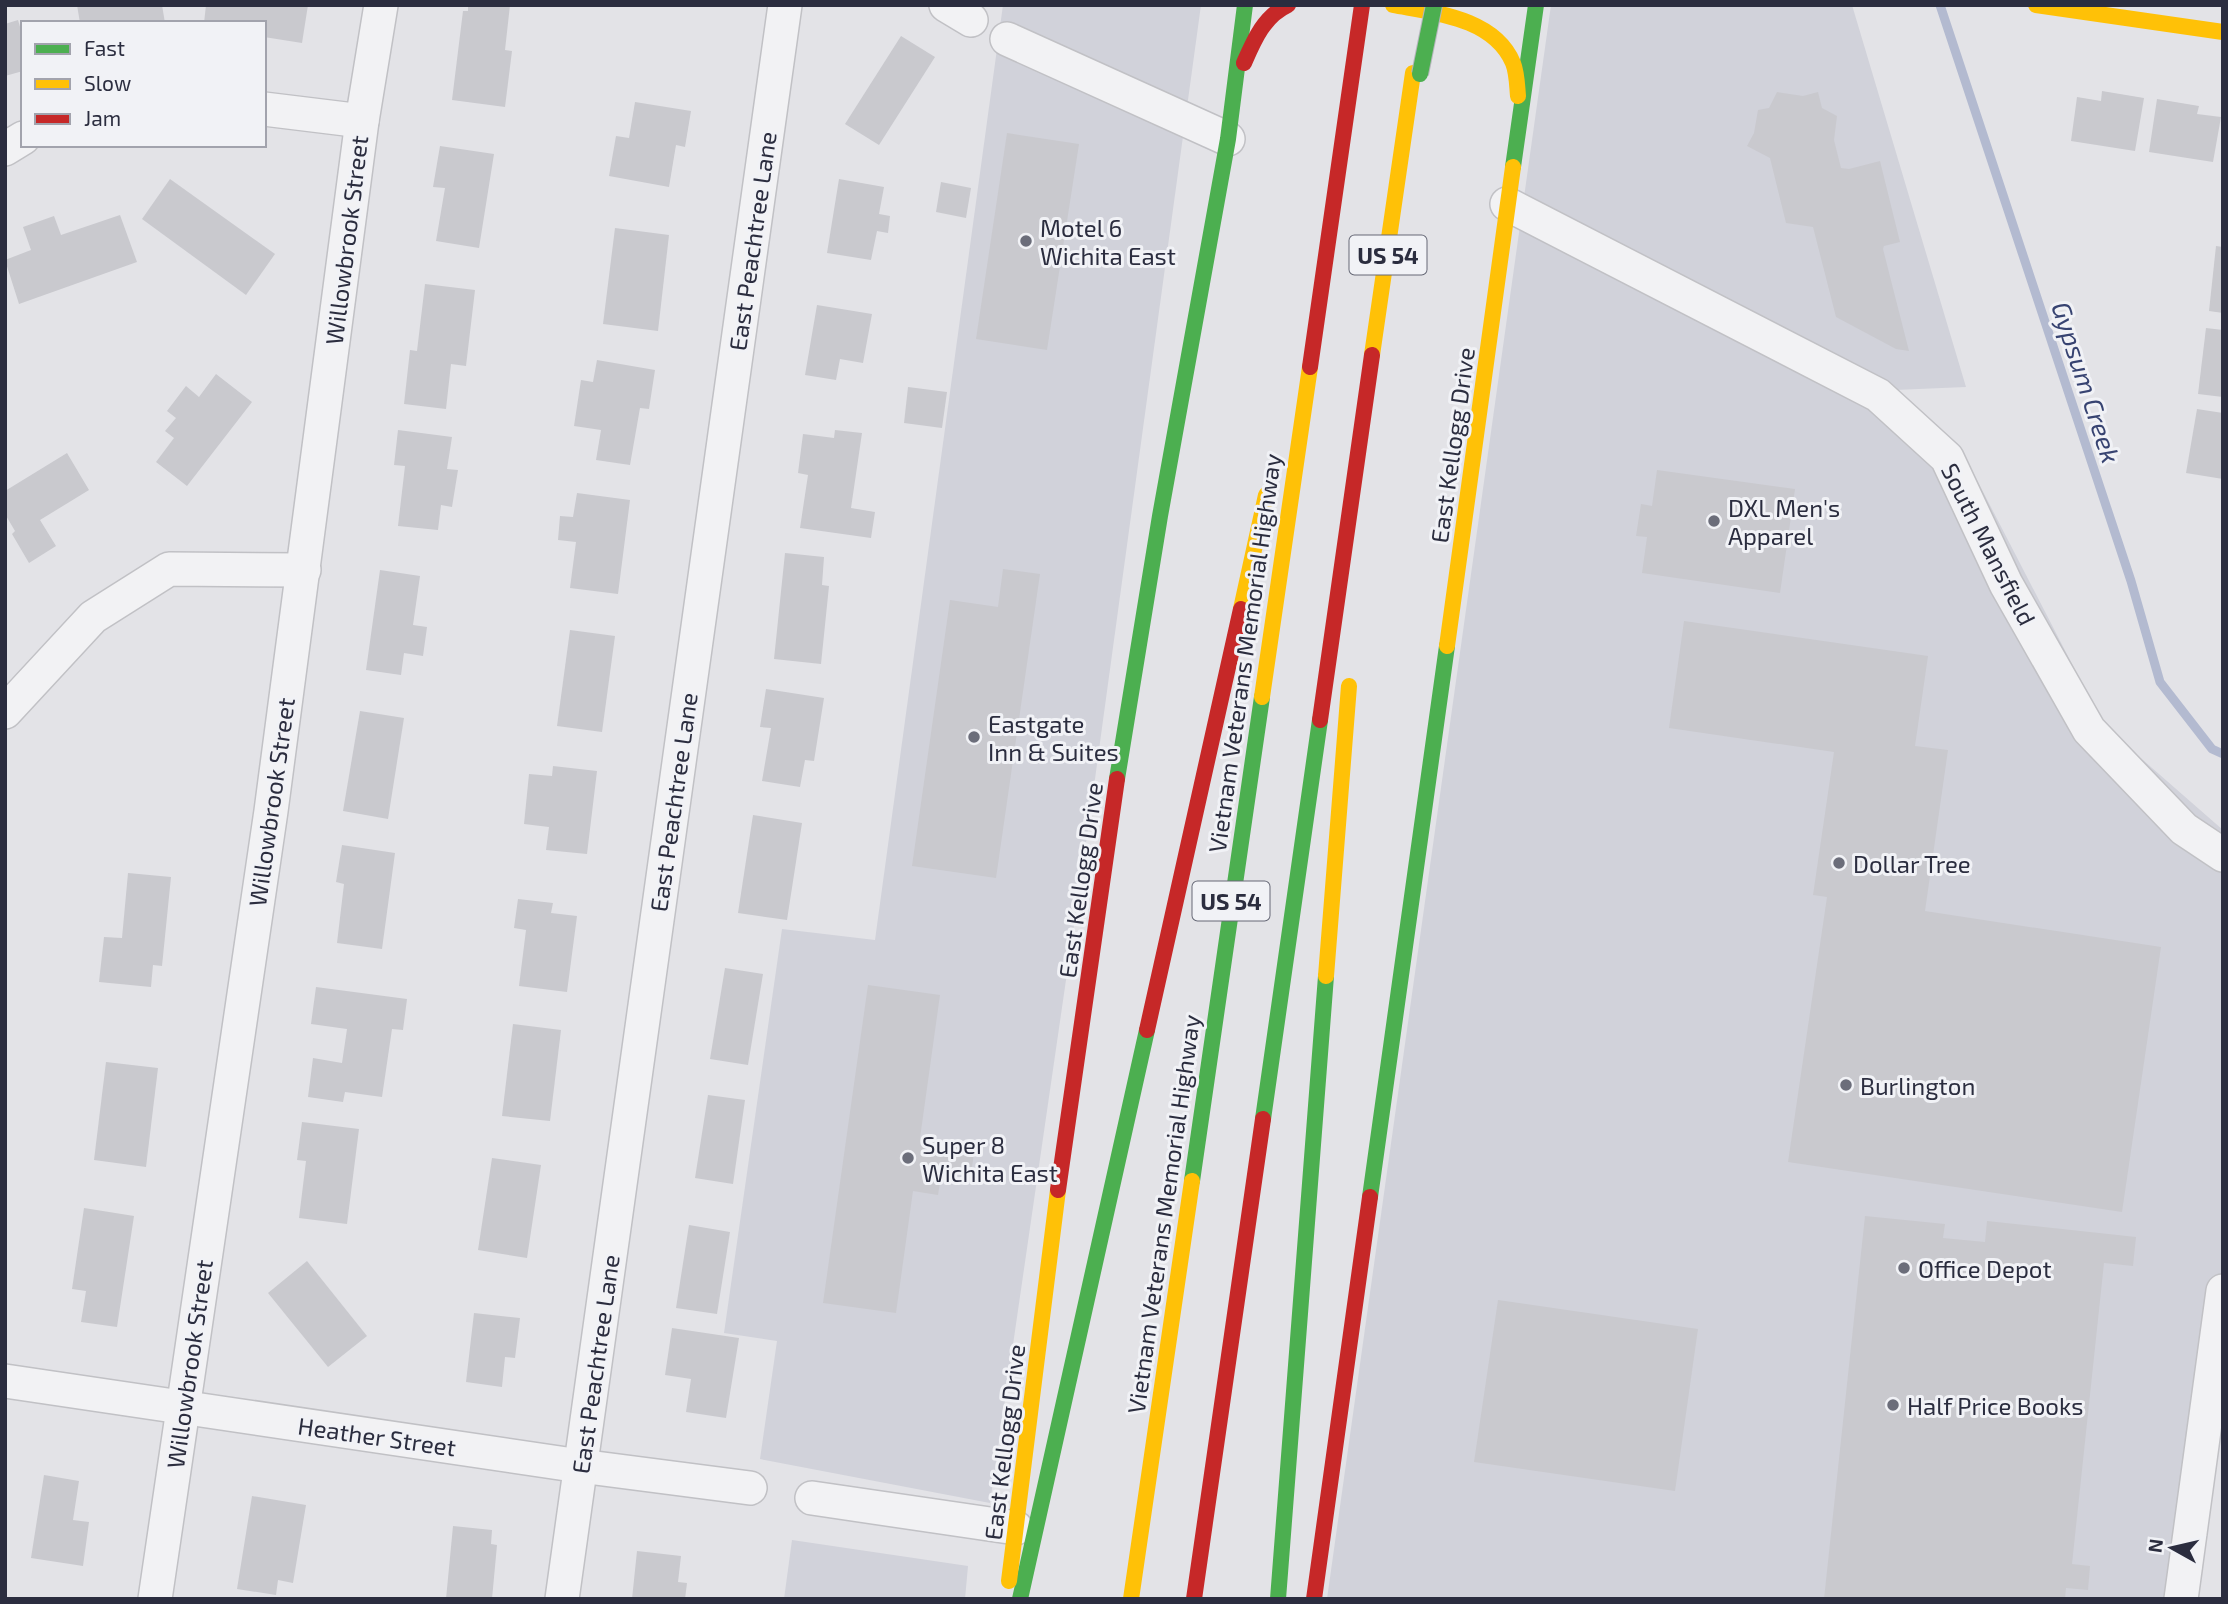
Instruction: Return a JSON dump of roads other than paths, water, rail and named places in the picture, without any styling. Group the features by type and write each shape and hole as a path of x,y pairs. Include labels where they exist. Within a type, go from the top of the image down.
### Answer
{"main road":[{"name":"East Kellogg Drive","path":"1006,1599 1065,1138 1116,788 1160,516 1228,139 1245,5"},
{"path":"1235,81 1253,43 1269,19 1280,8 1289,5"},
{"name":"Vietnam Veterans Memorial Highway","path":"1131,1599 1362,5"},
{"path":"1393,5 1475,24 1498,40 1514,63 1520,112"},
{"name":"US 54","path":"1194,1599 1400,167 1416,73 1422,5"},
{"path":"1416,73 1434,5"},
{"name":"East Kellogg Drive","path":"1314,1599 1536,5"},
{"path":"2036,5 2223,32"},
{"path":"1292,379 1332,202"},
{"path":"1359,563 1376,342"},
{"path":"1020,1599 1271,474"},
{"path":"1279,1599 1350,674"}],"street":[{"name":"Willowbrook Street","path":"155,1599 269,825 362,121 381,5"},
{"name":"East Peachtree Lane","path":"562,1599 785,5"},
{"path":"1007,39 1228,139"},
{"path":"266,108 362,121"},
{"path":"5,149 21,139"},
{"name":"South Mansfield","path":"1507,204 1878,395 1947,458 2006,584 2089,730 2183,829 2223,855"},
{"path":"5,712 93,617 169,569 304,570"},
{"path":"2181,1599 2223,1291"},
{"name":"Heather Street","path":"5,1381 580,1466 750,1488"},
{"path":"812,1498 1016,1528"}],"waterway":[{"name":"Gypsum Creek","path":"1940,5 2131,581 2160,682 2212,749 2223,754"}],"place":[{"name":"Motel 6 Wichita East","path":"1026,241"},
{"name":"DXL Men's Apparel","path":"1714,521"},
{"name":"Eastgate Inn & Suites","path":"974,737"},
{"name":"Dollar Tree","path":"1839,863"},
{"name":"Burlington","path":"1846,1085"},
{"name":"Super 8 Wichita East","path":"908,1158"},
{"name":"Office Depot","path":"1904,1268"},
{"name":"Half Price Books","path":"1893,1405"}]}
